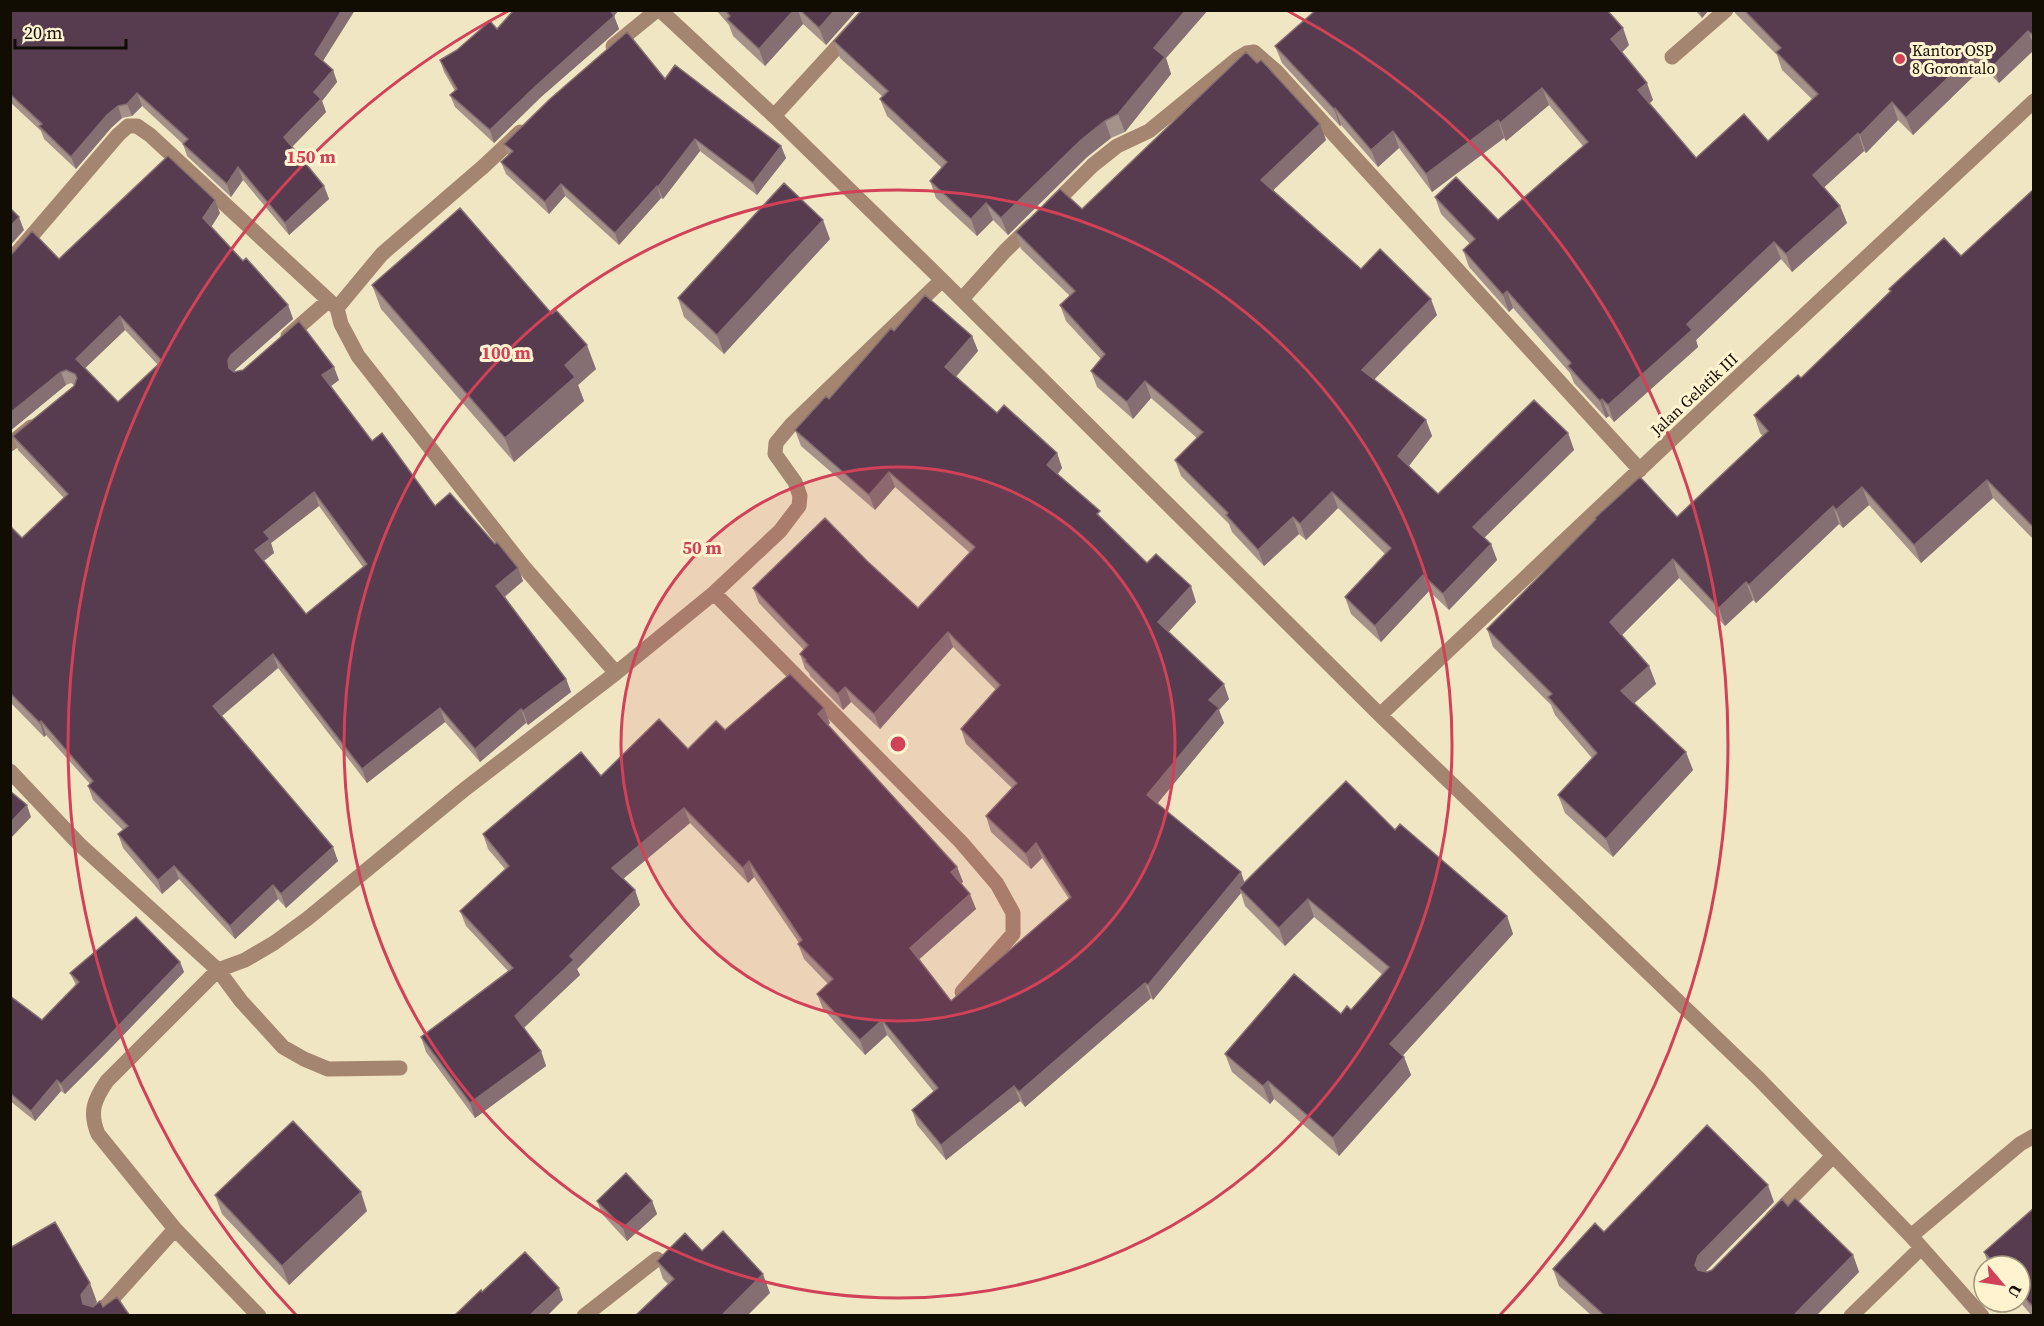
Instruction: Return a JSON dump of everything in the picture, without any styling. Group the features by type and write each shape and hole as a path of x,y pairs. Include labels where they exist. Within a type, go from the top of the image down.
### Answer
{"street":[{"path":"600,58 659,10 774,116 962,299 1380,715 1759,1079 1916,1242 1982,1316"},
{"path":"774,116 871,10"},
{"path":"1672,57 1726,10"},
{"path":"962,299 1005,251 1093,165 1117,146 1149,131 1237,59 1254,52 1277,72 1640,470"},
{"name":"Jalan Gelatik III","path":"1380,715 2034,101"},
{"path":"277,346 333,304 382,254 484,166 532,120"},
{"path":"10,261 118,135 128,126 137,126 150,135 333,304 358,356 523,566 616,673"},
{"path":"259,1316 175,1229 98,1134 93,1123 96,1097 107,1081 218,970 245,960 274,943 307,919 465,789 616,673 714,593 780,531 799,506 800,496 795,483 775,454 776,443 791,425 942,280"},
{"path":"10,444 46,415"},
{"path":"714,593 961,843 997,884 1013,913 1013,934 962,992"},
{"path":"10,771 79,844 218,970 241,1001 283,1047 328,1069 400,1068"},
{"path":"135,919 148,908"},
{"path":"1851,1316 1916,1242 2020,1144 2034,1136"},
{"path":"1760,1230 1833,1156"},
{"path":"98,1316 175,1229"},
{"path":"584,1316 657,1260"}],"building":[{"path":"13,10 342,10 315,54 333,70 314,92 321,99 284,137 324,186 285,223 238,167 227,184 183,144 188,139 137,93 127,104 118,106 107,115 71,157 39,126 42,124 10,94 10,13"},
{"path":"514,10 610,10 614,16 490,130 450,95 457,89 440,60 457,50 490,21 497,29"},
{"path":"725,10 794,10 759,49 727,19 730,16"},
{"path":"800,10 835,10 819,28"},
{"path":"862,10 1186,10 1154,48 1165,57 1118,114 1081,140 1001,218 986,203 971,219 930,181 947,162 880,99 888,91 834,41"},
{"path":"1316,10 1607,10 1623,28 1611,39 1647,83 1638,90 1696,158 1744,114 1768,141 1818,94 1776,52 1781,48 1744,10 2034,10 2034,32 2031,34 2028,31 1993,66 1977,50 1906,118 1892,102 1860,135 1858,133 1813,175 1840,206 1786,254 1774,242 1687,324 1692,330 1608,405 1602,399 1600,401 1568,366 1571,363 1507,291 1503,295 1463,250 1475,239 1435,197 1456,177 1498,220 1588,142 1542,88 1500,123 1498,120 1426,174 1393,131 1371,150 1335,108 1275,46"},
{"path":"627,32 665,79 675,65 781,146 753,183 695,139 658,187 615,233 561,184 545,202 501,162 513,151 504,144 550,99"},
{"path":"1246,52 1257,63 1261,60 1320,124 1261,180 1361,269 1380,249 1431,299 1362,370 1426,420 1398,456 1438,494 1534,400 1568,433 1473,527 1491,544 1443,594 1423,575 1375,626 1345,597 1391,548 1332,492 1300,524 1293,517 1258,550 1226,515 1228,513 1175,460 1203,432 1145,381 1127,402 1091,371 1105,354 1060,305 1075,291 1016,232 1060,189 1082,209"},
{"path":"168,156 215,200 203,218 243,261 246,258 288,305 231,355 228,360 229,368 234,372 243,370 299,321 334,367 322,375 372,441 382,433 435,506 450,493 495,544 497,542 518,568 496,586 566,679 523,711 521,709 475,749 440,708 362,769 273,654 213,706 333,847 281,894 273,885 230,926 174,866 158,880 118,834 128,826 88,786 93,781 41,721 40,723 10,693 10,526 22,538 68,494 13,436 74,386 77,378 75,374 66,370 61,372 10,413 10,255 32,231 59,259","holes":["120,316 162,361 118,402 76,359","314,492 367,564 306,614 255,550 270,539 264,532"]},
{"path":"784,183 823,220 717,335 678,298"},
{"path":"2034,189 2034,528 1987,480 1914,545 1862,487 1836,510 1833,506 1749,585 1746,582 1719,608 1673,559 1610,622 1649,666 1621,691 1686,752 1606,839 1558,795 1597,753 1548,697 1552,694 1487,629 1595,518 1640,477 1677,517 1768,431 1754,415 1798,375 1801,378 1891,291 1889,289 1944,238 1961,256"},
{"path":"10,208 19,217 10,227"},
{"path":"460,208 552,314 556,310 587,345 565,365 575,377 505,438 372,285"},
{"path":"925,295 972,336 945,367 997,413 1004,405 1057,453 1047,465 1100,511 1097,514 1147,563 1156,554 1191,586 1158,622 1224,684 1209,700 1219,708 1147,795 1241,872 1148,985 1145,983 1019,1092 1014,1086 941,1145 912,1110 938,1088 882,1020 860,1040 817,994 833,979 798,944 802,940 749,861 743,868 684,808 612,868 635,890 570,956 574,960 515,1016 541,1051 470,1103 421,1037 513,968 460,911 509,866 483,834 581,752 601,776 659,719 688,749 716,721 725,730 790,674 824,708 818,714 957,867 951,872 970,894 910,948 951,1001 1071,897 1036,843 1026,854 986,816 1017,783 961,729 1000,685 948,632 874,714 845,687 838,694 805,661 800,654 808,645 753,588 825,518 918,608 975,547 889,472 869,495 795,430 826,396 829,399 891,328 894,331"},
{"path":"1346,781 1395,830 1400,824 1507,916 1390,1044 1404,1057 1333,1138 1268,1081 1263,1086 1225,1054 1294,974 1341,1014 1347,1006 1351,1010 1389,967 1308,899 1279,928 1239,888"},
{"path":"10,791 27,805 10,823"},
{"path":"136,917 180,962 61,1084 57,1080 31,1111 10,1093 10,996 42,1020 79,982 70,973"},
{"path":"293,1121 361,1192 282,1266 215,1195"},
{"path":"1707,1125 1768,1185 1698,1256 1695,1265 1698,1270 1707,1272 1712,1270 1782,1199 1788,1206 1795,1198 1853,1255 1793,1316 1605,1316 1553,1269 1595,1223 1604,1232"},
{"path":"626,1173 652,1201 623,1228 597,1201"},
{"path":"2034,1208 2034,1305 2032,1306 2032,1254 1986,1254 1984,1252"},
{"path":"55,1222 90,1283 81,1295 83,1304 93,1307 100,1301 103,1307 117,1297 130,1316 10,1316 10,1248"},
{"path":"723,1231 763,1274 721,1316 635,1316 674,1279 657,1261 685,1233 702,1251"},
{"path":"525,1252 559,1288 529,1316 454,1316 481,1290 482,1292"}],"place":[{"name":"Kantor OSP 8 Gorontalo","path":"1900,59"}]}
